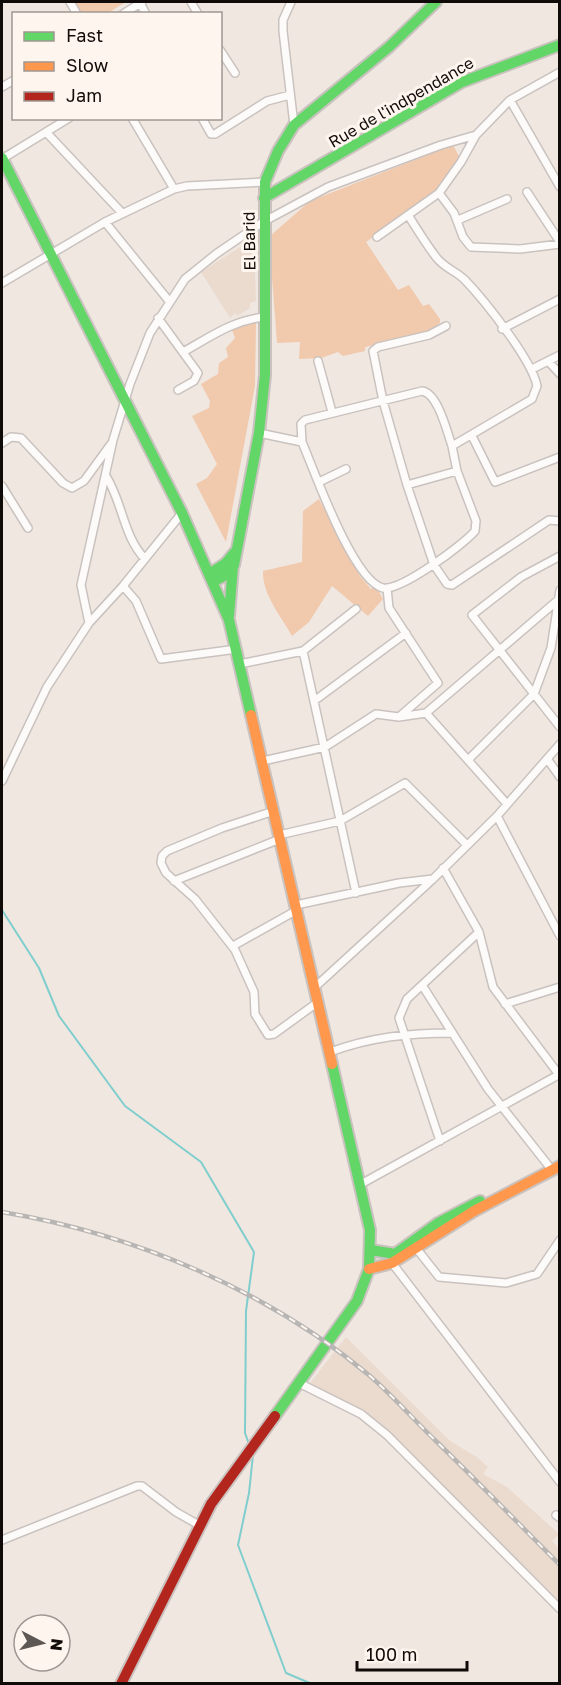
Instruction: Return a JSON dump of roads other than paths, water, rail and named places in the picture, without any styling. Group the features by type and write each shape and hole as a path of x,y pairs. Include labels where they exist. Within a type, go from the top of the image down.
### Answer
{"main road":[{"name":"El Barid","path":"229,620 234,565 259,433 265,375 263,222 265,182 278,151 294,125 389,47 436,2"},
{"name":"Rue de l'indpendance","path":"264,198 462,82 560,45"},
{"path":"2,158 182,513 229,620 361,1185 371,1250 369,1269 357,1301 242,1458 199,1525 121,1683"},
{"path":"212,577 237,549"},
{"path":"212,577 226,575 234,565"},
{"path":"371,1250 395,1254 438,1223 560,1158"},
{"path":"369,1269 392,1263 474,1211 560,1166"}],"street":[{"path":"126,12 141,2"},
{"path":"291,2 282,26 294,125"},
{"path":"222,53 235,73"},
{"path":"377,237 439,193 461,162 476,135 510,100 533,85 560,72"},
{"path":"203,120 211,134 214,134 267,101 290,95"},
{"path":"510,100 560,187"},
{"path":"2,158 66,120"},
{"path":"133,120 174,189"},
{"path":"46,132 122,213"},
{"path":"89,623 81,585 113,440 125,401 158,318 185,279 205,261 263,222 343,181 476,135"},
{"path":"2,283 105,222 174,189 265,182"},
{"path":"439,193 458,220 465,242 474,248 520,249 560,243 527,192"},
{"path":"458,220 507,199"},
{"path":"408,215 435,256 445,267 463,278 532,369 537,390 532,399 452,446"},
{"path":"105,222 169,301"},
{"path":"502,329 560,299"},
{"path":"183,352 229,326 249,318 266,317"},
{"path":"158,318 199,375 194,381 178,390"},
{"path":"446,326 429,335 374,349 383,400 407,485 434,565 447,584 452,585 549,520 560,521"},
{"path":"532,369 560,356"},
{"path":"318,361 332,412"},
{"path":"549,362 560,374"},
{"path":"422,391 430,393 435,400 452,446 457,471 477,527 468,539 434,565 387,588 378,586 360,570 302,442 302,422 332,412 422,391"},
{"path":"259,433 302,442"},
{"path":"472,436 495,482 560,457"},
{"path":"2,444 11,438 21,438 63,483 72,488 84,481 113,440"},
{"path":"319,482 346,470"},
{"path":"407,485 457,471"},
{"path":"106,476 115,490 126,529 137,550 145,559"},
{"path":"2,486 28,528"},
{"path":"2,781 47,687 89,623 123,586 182,513"},
{"path":"560,556 521,576 472,615 560,727"},
{"path":"123,586 136,601 161,659 237,649"},
{"path":"387,588 388,605 448,695"},
{"path":"469,759 534,694 551,648 560,590"},
{"path":"263,761 325,747 376,714 399,717 426,713 558,600"},
{"path":"240,664 303,651 356,609"},
{"path":"314,701 406,633"},
{"path":"303,651 356,893"},
{"path":"399,717 438,683"},
{"path":"426,713 507,804"},
{"path":"314,988 433,879 496,816 560,744"},
{"path":"548,760 560,777"},
{"path":"174,881 279,837 340,821 405,783 466,844"},
{"path":"274,811 222,828 163,854 160,863 166,873 195,899 232,946 254,992 255,1014 268,1035 274,1034 318,1002"},
{"path":"496,816 558,931"},
{"path":"361,1185 559,1075 490,981 479,932 443,868"},
{"path":"232,946 296,908 356,893 433,879"},
{"path":"440,1141 399,1023 400,1011 422,985 479,932"},
{"path":"422,985 502,1108 548,1165"},
{"path":"505,1004 560,987"},
{"path":"330,1052 361,1041 403,1034 452,1033"},
{"path":"416,1248 440,1277 506,1283 537,1274 560,1240"},
{"path":"392,1263 560,1482"},
{"path":"299,1383 361,1414 387,1435 560,1609"},
{"path":"2,1540 137,1486 199,1525"}],"waterway":[{"path":"2,910 39,968 59,1016 125,1106 201,1162 254,1252 246,1311 245,1433 249,1444"},
{"path":"253,1455 249,1493 238,1545 286,1673 312,1684"}],"railway":[{"path":"2,1212 101,1235 149,1251 197,1270 288,1317 330,1345 379,1384 560,1565"}]}
